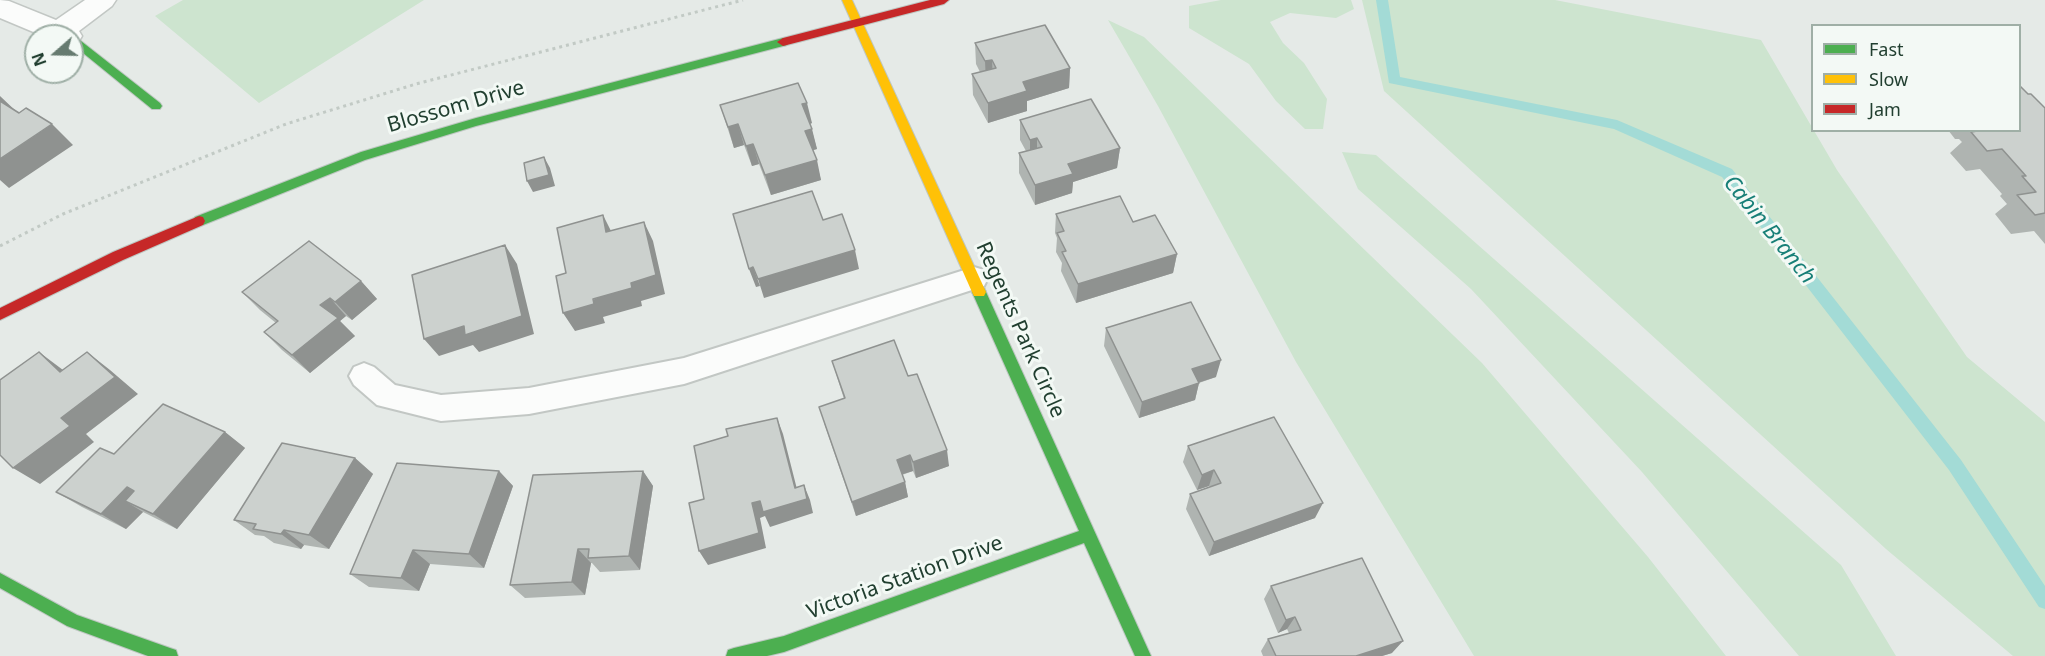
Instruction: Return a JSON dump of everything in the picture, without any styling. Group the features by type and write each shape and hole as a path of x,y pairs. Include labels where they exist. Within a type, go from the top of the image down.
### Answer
{"street":[{"path":"78,24 103,0"},
{"name":"Regents Park Circle","path":"847,0 859,22 1143,656"},
{"name":"Blossom Drive","path":"0,314 118,256 242,201 361,158 476,122 944,0"},
{"path":"0,7 40,24"},
{"path":"84,49 156,106"},
{"name":"Victoria Station Drive","path":"734,656 784,644 1089,534"},
{"path":"0,580 74,621 170,656"}],"lane":[{"path":"364,376 387,396 441,408 529,401 684,371 974,278"}],"path":[{"path":"0,246 63,214 286,124 416,84 743,0"}],"green space":[{"path":"183,0 424,0 259,103 155,16"},
{"path":"1221,0 1351,0 1354,9 1336,18 1290,13 1270,22 1283,43 1304,63 1327,99 1323,129 1305,129 1276,101 1249,64 1189,28 1189,6"},
{"path":"1362,0 1555,0 1761,40 1811,126 1811,132 1815,132 1837,170 1967,357 2045,422 2045,656 2013,656 1886,549 1384,91"},
{"path":"1108,20 1144,37 1482,363 1648,557 1726,656 1474,656 1296,362 1158,106"},
{"path":"1342,152 1376,155 1841,565 1896,656 1799,656 1642,472 1471,289 1358,189"}],"building":[{"path":"1045,25 1070,68 1023,82 1027,91 988,103 972,74 996,68 992,60 985,61 975,43"},
{"path":"798,83 807,103 802,104 812,129 805,131 817,160 765,175 753,144 746,146 738,124 728,127 720,105"},
{"path":"2021,87 2045,108 2045,213 2035,215 2017,195 2036,192 2022,176 2026,176 2002,149 1987,151 1971,132 2021,132"},
{"path":"1091,99 1120,148 1068,164 1073,174 1035,185 1019,153 1042,147 1037,138 1030,140 1020,120"},
{"path":"0,101 19,113 26,108 52,124 0,159"},
{"path":"544,157 549,175 527,181 524,163"},
{"path":"812,191 823,220 842,214 855,250 758,279 753,267 749,269 733,214"},
{"path":"1120,196 1133,222 1155,215 1177,254 1078,284 1062,252 1066,251 1057,233 1064,231 1056,214"},
{"path":"603,215 606,232 644,222 656,275 631,283 632,288 593,299 594,304 563,313 556,276 566,273 557,228"},
{"path":"309,241 361,281 335,302 330,298 320,305 338,318 292,355 264,332 278,321 242,292"},
{"path":"505,245 522,316 465,335 464,326 424,339 412,275"},
{"path":"1191,302 1221,360 1192,369 1199,383 1142,402 1106,328"},
{"path":"894,340 908,376 917,374 947,450 913,462 910,455 897,460 905,482 852,502 819,407 845,398 832,361"},
{"path":"39,352 60,372 87,352 115,377 61,418 70,426 13,468 0,455 0,380"},
{"path":"163,404 225,432 153,514 125,501 134,491 127,487 101,514 56,492 100,448 114,454"},
{"path":"1274,417 1323,503 1214,542 1190,494 1221,483 1214,470 1202,475 1188,446"},
{"path":"777,418 795,488 804,485 807,499 763,512 760,501 752,503 759,533 699,551 689,503 704,499 694,446 728,436 726,429"},
{"path":"282,443 355,458 309,535 284,530 281,534 253,529 256,524 234,520"},
{"path":"397,463 499,471 469,554 413,550 401,578 350,574"},
{"path":"643,471 629,556 588,558 589,549 578,549 572,582 510,585 533,475"},
{"path":"1362,558 1403,641 1356,656 1276,656 1268,639 1301,630 1295,617 1286,620 1271,586"}],"waterway":[{"name":"Cabin Branch","path":"1382,0 1394,80 1617,125 1727,173 1955,465 2045,601"}],"traffic: fast":[{"path":"199,221 361,157 476,122 783,42"},
{"path":"84,48 156,106"},
{"path":"979,292 1143,656"},
{"path":"734,656 784,644 1089,534"},
{"path":"0,580 73,621 170,656"}],"traffic: slow":[{"path":"847,0 979,292"}],"traffic: jam":[{"path":"783,42 944,0"},
{"path":"0,314 118,256 199,221"}]}
